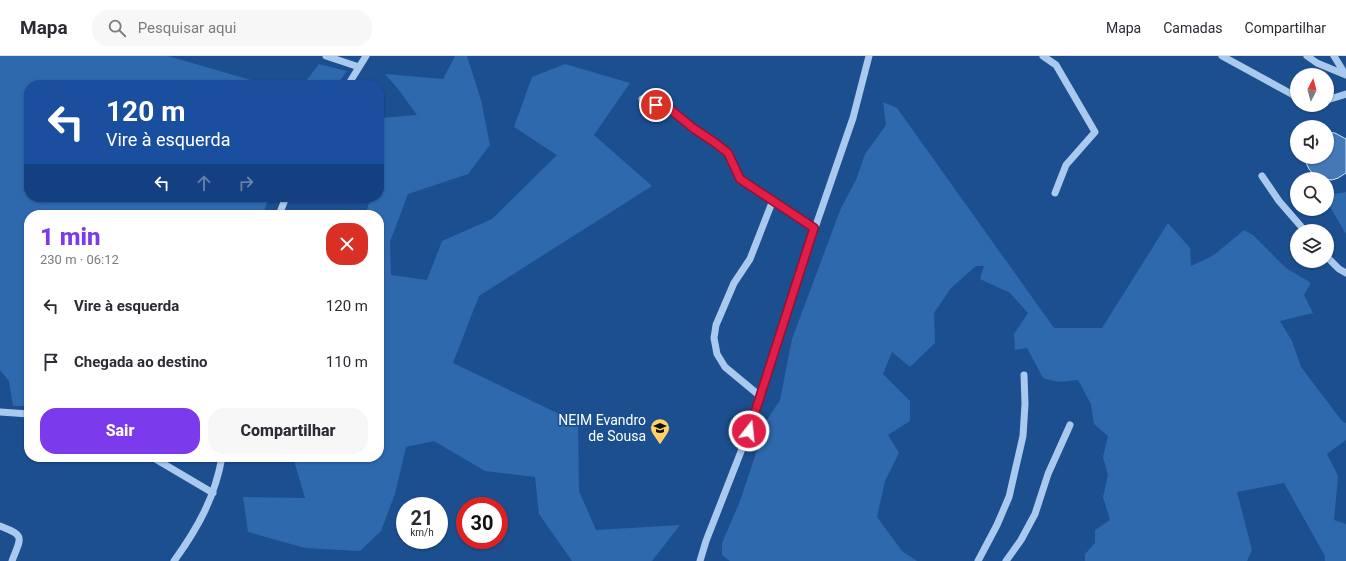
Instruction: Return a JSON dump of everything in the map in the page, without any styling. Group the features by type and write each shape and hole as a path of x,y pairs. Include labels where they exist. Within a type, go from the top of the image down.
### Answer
{"street":[{"path":"326,56 359,67"},
{"path":"351,80 366,56"},
{"path":"700,561 706,541 749,431 814,228 853,118 869,56"},
{"path":"1043,56 1056,65 1095,132 1066,165 1055,193"},
{"path":"1222,56 1290,93"},
{"path":"1307,56 1317,63 1345,75"},
{"path":"1334,56 1345,75"},
{"path":"1334,98 1346,94"},
{"path":"642,99 671,110 693,128 714,142 728,153 740,179 814,228"},
{"path":"1262,176 1279,201 1299,224"},
{"path":"760,396 725,368 717,354 714,338 716,325 734,283 750,260 773,200"},
{"path":"1334,264 1339,269 1346,272"},
{"path":"978,561 997,526 1009,497 1023,436 1025,404 1024,375"},
{"path":"0,412 24,414"},
{"path":"1006,561 1021,540 1035,514 1048,474 1070,424"},
{"path":"160,462 213,493"},
{"path":"174,561 196,530 204,514 213,493 221,462"},
{"path":"0,526 16,533 19,537 19,542 12,561"}],"shaded area":[{"path":"0,56 168,56 251,80 24,80 24,202 267,202 265,210 24,210 24,406 13,406 9,381 0,370"},
{"path":"455,56 467,56 481,100 490,145 468,174 408,194 390,242 391,275 427,280 442,241 492,219 557,155 514,127 532,77 565,64 630,83 594,135 652,186 479,296 453,363 578,423 579,491 596,530 680,525 652,561 572,561 539,514 535,477 485,471 434,441 406,447 395,494 381,531 360,551 305,548 248,532 243,497 305,498 294,462 384,462 384,210 367,210 369,202 384,202 384,118 417,115 385,74 443,79"},
{"path":"319,64 347,71 341,80 307,80"},
{"path":"883,102 897,108 1054,328 1102,328 1168,223 1190,248 1191,266 1214,255 1244,230 1253,235 1286,268 1311,283 1304,295 1313,313 1280,321 1292,341 1301,367 1342,421 1346,423 1346,440 1327,454 1338,476 1334,520 1346,524 1346,561 1325,561 1325,556 1284,483 1237,492 1252,550 1247,561 1085,561 1085,554 1095,543 1095,530 1110,520 1103,497 1108,475 1103,457 1108,436 1094,424 1091,404 1078,380 1058,382 1043,378 1027,348 1015,350 1014,334 1028,313 1010,293 980,279 984,266 976,266 951,288 934,313 935,343 910,367 892,352 883,374 910,401 910,421 888,435 899,453 885,481 877,517 902,551 917,561 730,561 722,555 722,543 740,501 767,420 780,400 792,339 841,208 856,180 865,154 886,125"},
{"path":"1346,192 1346,234 1334,214 1334,194"}],"building":[{"path":"1334,133 1346,139 1346,173 1334,179 1334,172 1312,172 1306,164 1334,164"}],"place":[{"name":"NEIM Evandro de Sousa","path":"660,445"}],"route":[{"path":"656,105 671,110 728,153 734,169 740,179 814,228 749,431"}]}
